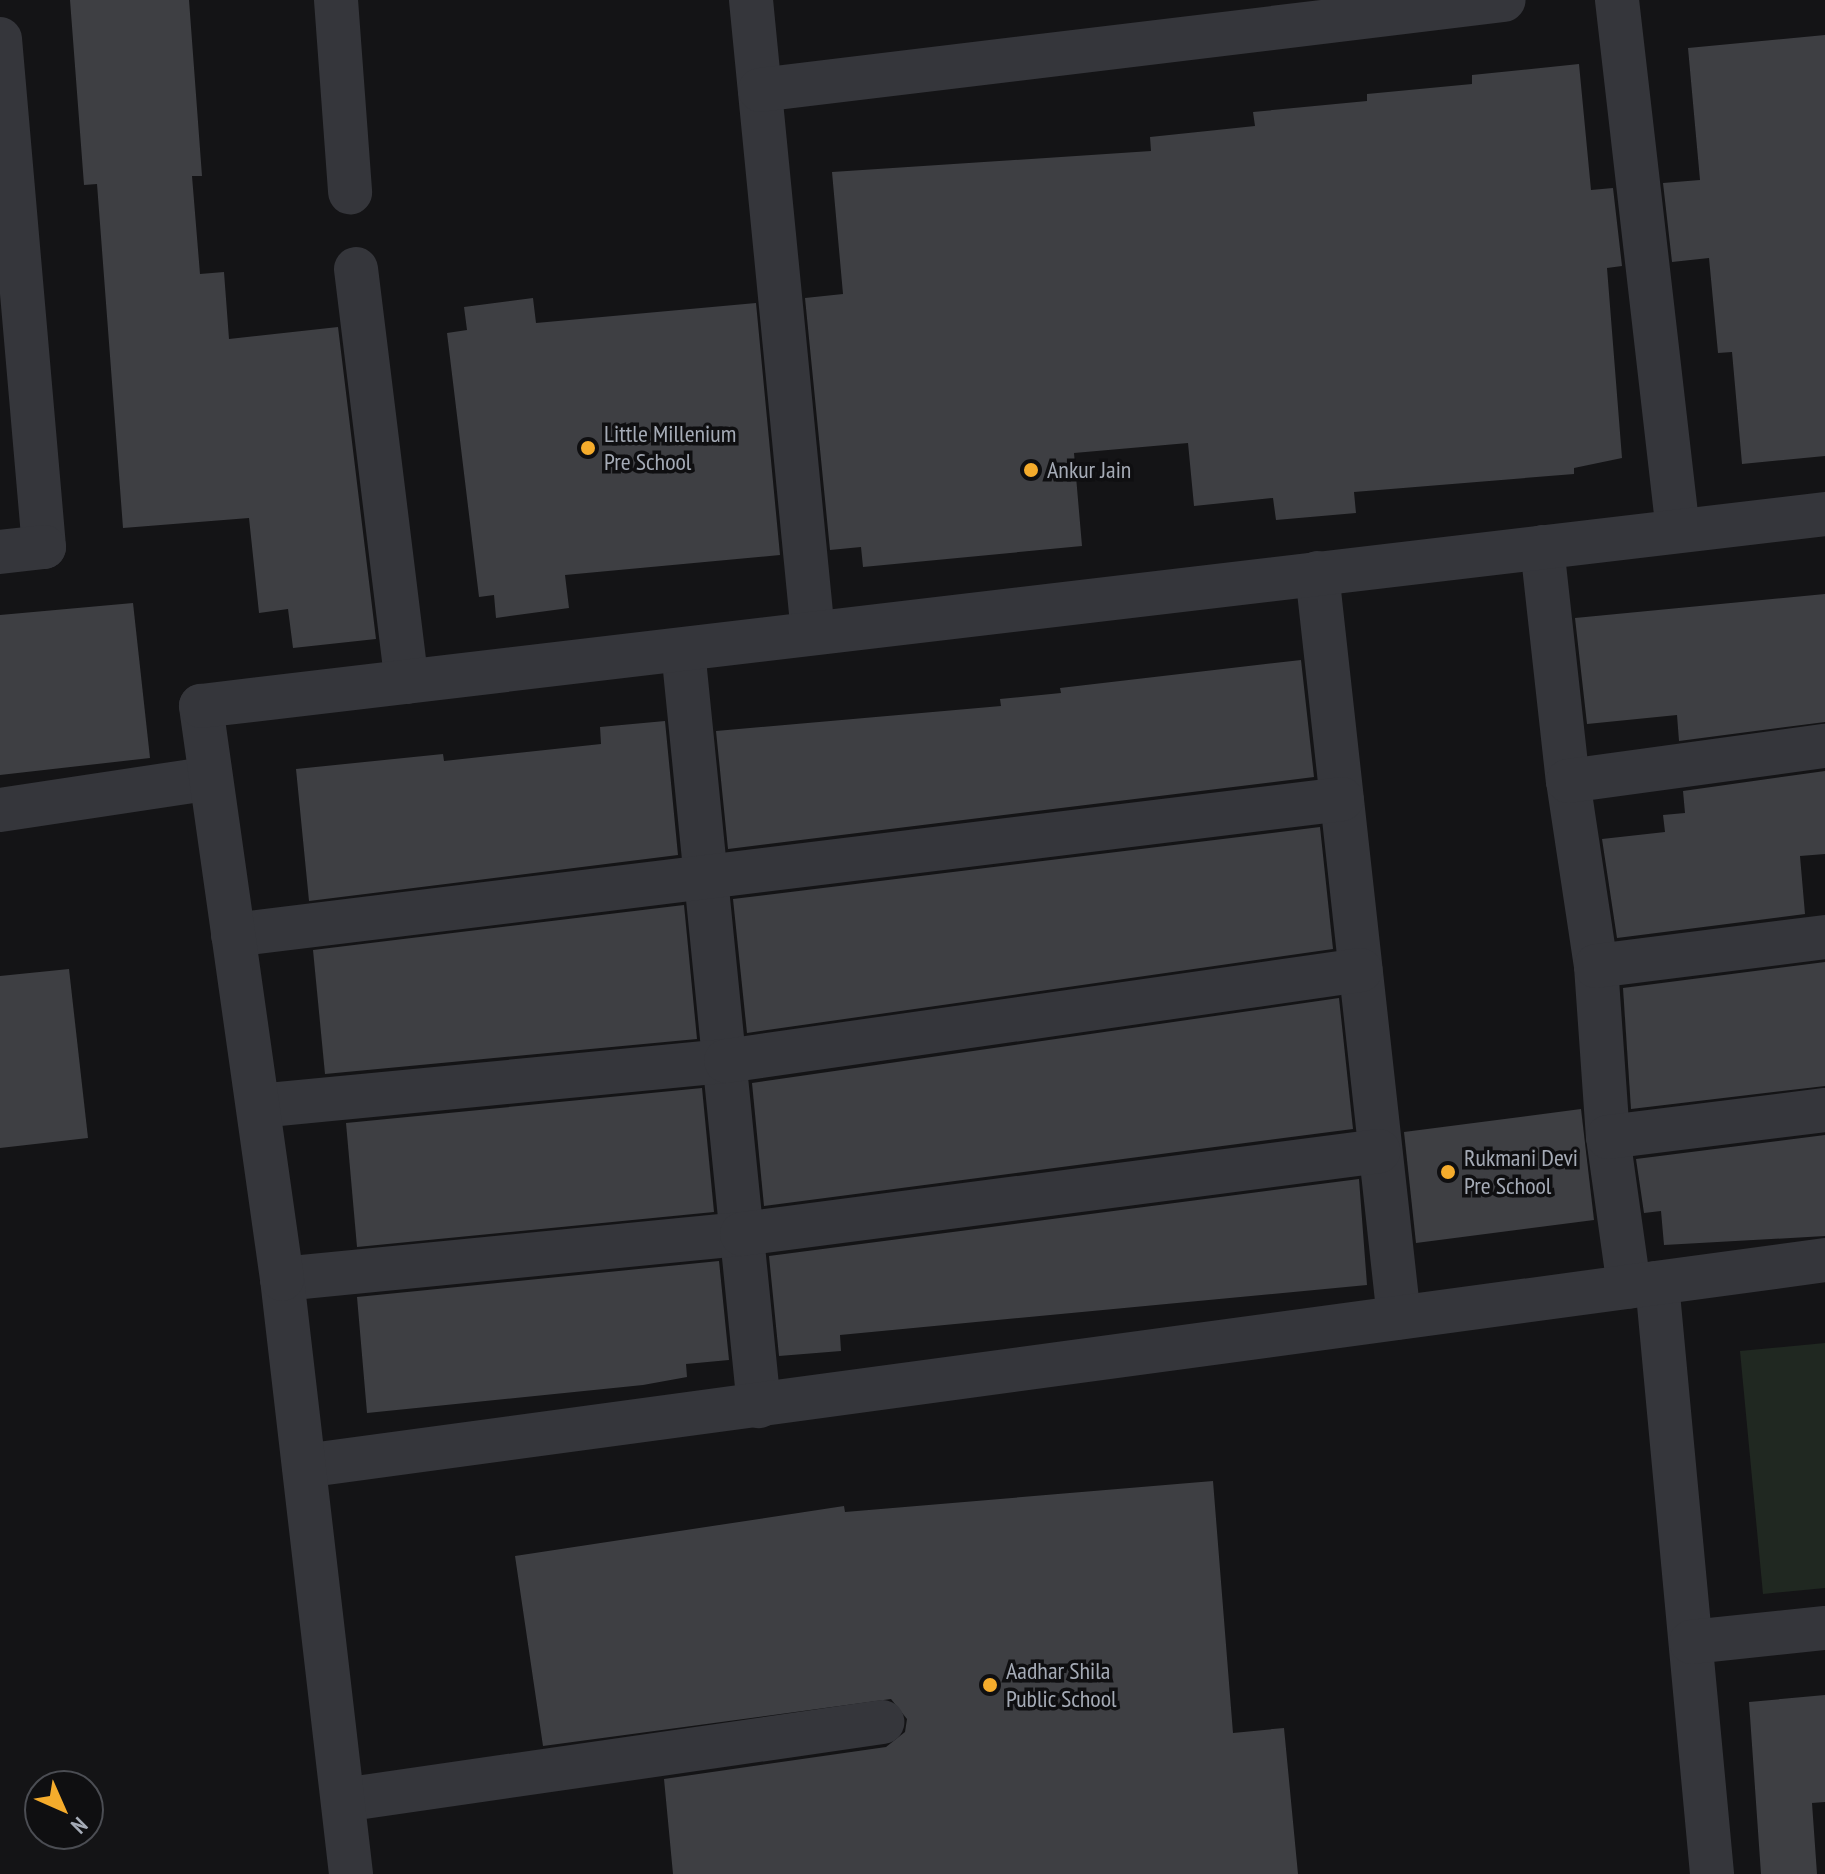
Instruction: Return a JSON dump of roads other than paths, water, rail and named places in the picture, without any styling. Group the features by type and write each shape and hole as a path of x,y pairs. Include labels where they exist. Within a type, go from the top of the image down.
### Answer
{"street":[{"path":"336,0 350,192"},
{"path":"751,0 813,633"},
{"path":"760,90 1504,0"},
{"path":"1617,0 1678,531"},
{"path":"0,39 44,547 0,552"},
{"path":"356,269 407,682"},
{"path":"351,1874 282,1279 201,706 1825,514"},
{"path":"1542,547 1568,781 1596,966 1608,1137 1643,1285 1691,1642 1712,1874"},
{"path":"1317,573 1399,1318"},
{"path":"683,650 759,1406"},
{"path":"1568,781 1825,746"},
{"path":"0,810 211,778"},
{"path":"233,935 1342,799"},
{"path":"1596,966 1825,937"},
{"path":"258,1106 726,1061 1361,970"},
{"path":"1608,1137 1825,1110"},
{"path":"282,1279 742,1234 1379,1151"},
{"path":"304,1466 1825,1260"},
{"path":"1691,1642 1825,1628"},
{"path":"343,1800 882,1722"}],"place":[{"name":"Little Millenium Pre School","path":"588,448"},
{"name":"Ankur Jain","path":"1031,470"},
{"name":"Rukmani Devi Pre School","path":"1448,1172"},
{"name":"Aadhar Shila Public School","path":"990,1685"}]}
